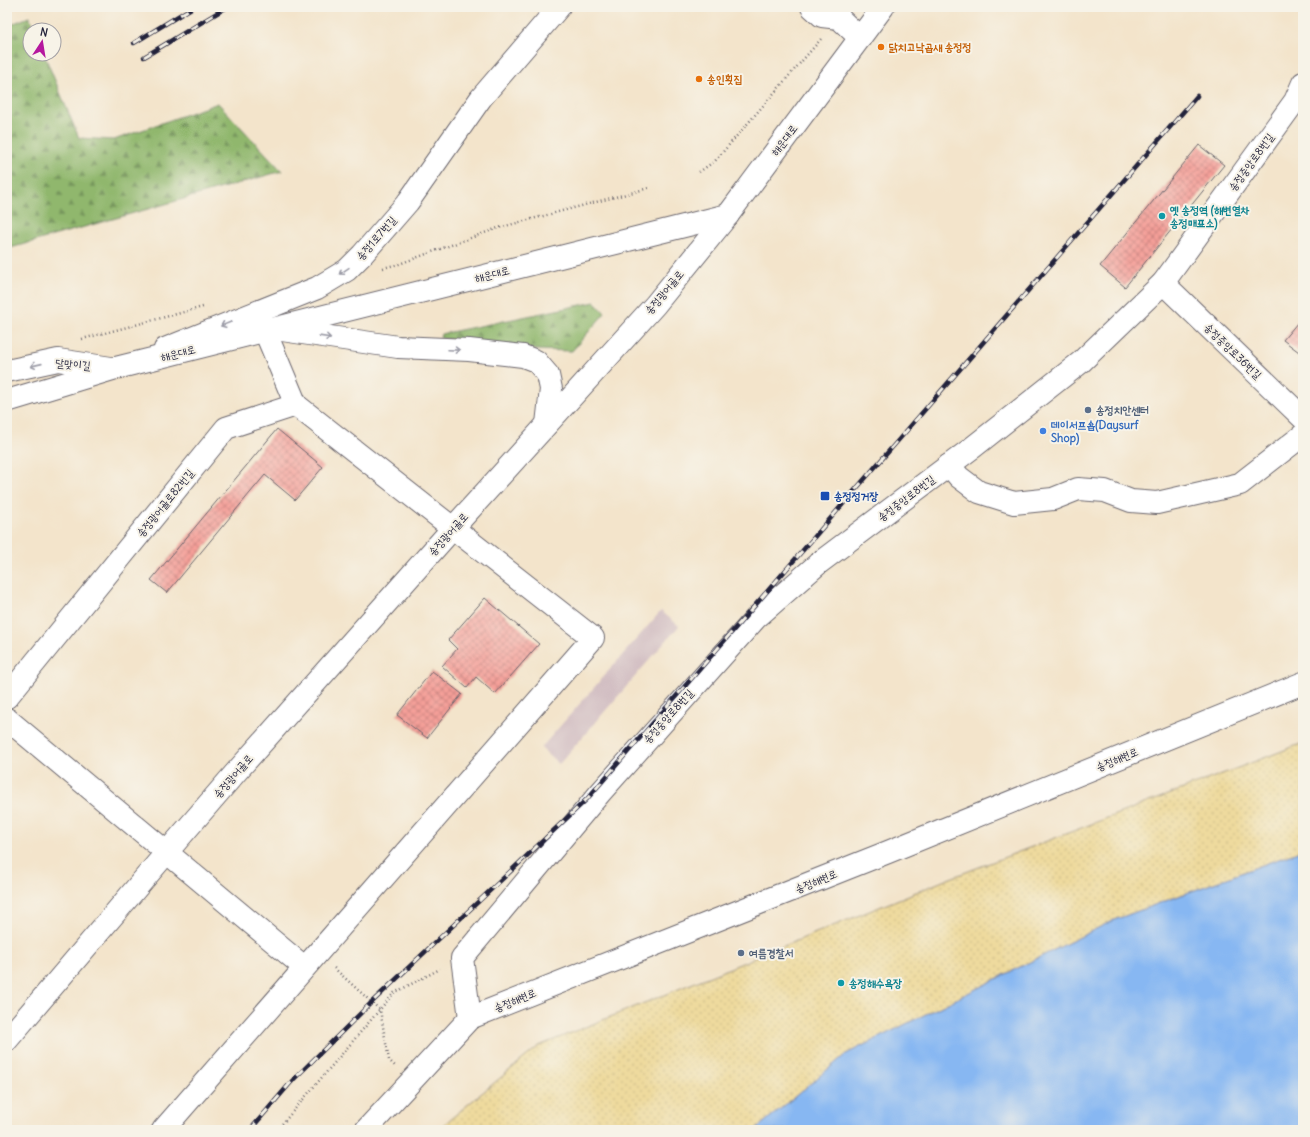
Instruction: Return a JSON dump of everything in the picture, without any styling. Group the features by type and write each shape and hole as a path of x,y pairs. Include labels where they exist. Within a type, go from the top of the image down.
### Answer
{"street":[{"name":"송정1로7번길","path":"116,368 318,288 347,270 408,202 481,98 559,7"},
{"path":"812,7 822,16 838,13 860,38"},
{"name":"해운대로","path":"7,401 116,368 728,215 883,7"},
{"name":"송정중앙로8번길","path":"462,958 600,793 756,618 819,563 1082,362 1163,283 1294,101 1303,83"},
{"name":"송정광어골로","path":"7,1040 167,852 453,528 654,305 728,215"},
{"name":"송정중앙로36번길","path":"1163,283 1303,418"},
{"path":"163,1130 593,638 296,405 269,330 398,347 469,350 523,356 536,361 548,375 551,389 547,424"},
{"name":"달맞이길","path":"7,371 58,360 116,368"},
{"name":"송정광어골로82번길","path":"7,697 226,428 296,405"},
{"path":"949,465 959,477 979,492 1014,504 1053,500 1078,489 1104,491 1131,501 1157,503 1240,484 1303,435"},
{"name":"송정해변로","path":"366,1130 470,1018 874,858 1303,683"},
{"path":"7,719 167,852 311,960"},
{"path":"462,958 470,1018"}],"path":[{"path":"699,172 715,161 817,45 838,13"},
{"path":"376,269 399,264 498,228 649,188"},
{"path":"77,340 206,306"},
{"path":"277,1130 394,993 462,958"},
{"path":"311,960 380,1010 390,1060 410,1083"}],"shaded area":[{"path":"661,611 679,626 559,764 541,748"}],"green space":[{"path":"29,17 31,22 22,22 22,62 47,62 79,138 114,140 218,103 282,171 7,249 7,26"},
{"path":"595,302 605,313 572,351 536,350 440,338 441,334"}],"sand":[{"name":"송정해수욕장","path":"1303,743 1303,850 1114,920 846,1054 755,1130 437,1130 539,1046 948,879"}],"water":[{"path":"1303,850 1303,1130 755,1130 846,1054 1114,920"}],"building":[{"name":"옛 송정역 (해변열차 송정매표소)","path":"1199,145 1224,165 1125,287 1100,266"},
{"path":"1303,316 1303,355 1283,340"},
{"path":"277,429 323,467 295,500 265,475 167,593 151,580"},
{"path":"485,598 539,644 495,694 476,677 467,688 442,666 457,649 448,640"},
{"path":"432,671 462,694 427,738 397,715"}],"railway":[{"path":"134,43 193,7"},
{"path":"144,57 227,7"},
{"path":"250,1130 293,1080 372,1002 587,799 1197,96"}],"place":[{"name":"닭치고낙곱새 송정정","path":"881,47"},
{"name":"송인횟집","path":"699,79"},
{"name":"옛 송정역 (해변열차 송정매표소)","path":"1162,216"},
{"name":"송정치안센터","path":"1088,410"},
{"name":"데이서프숍(Daysurf Shop)","path":"1043,431"},
{"name":"송정정거장","path":"825,496"},
{"name":"여름경찰서","path":"741,953"},
{"name":"송정해수욕장","path":"841,983"}]}
